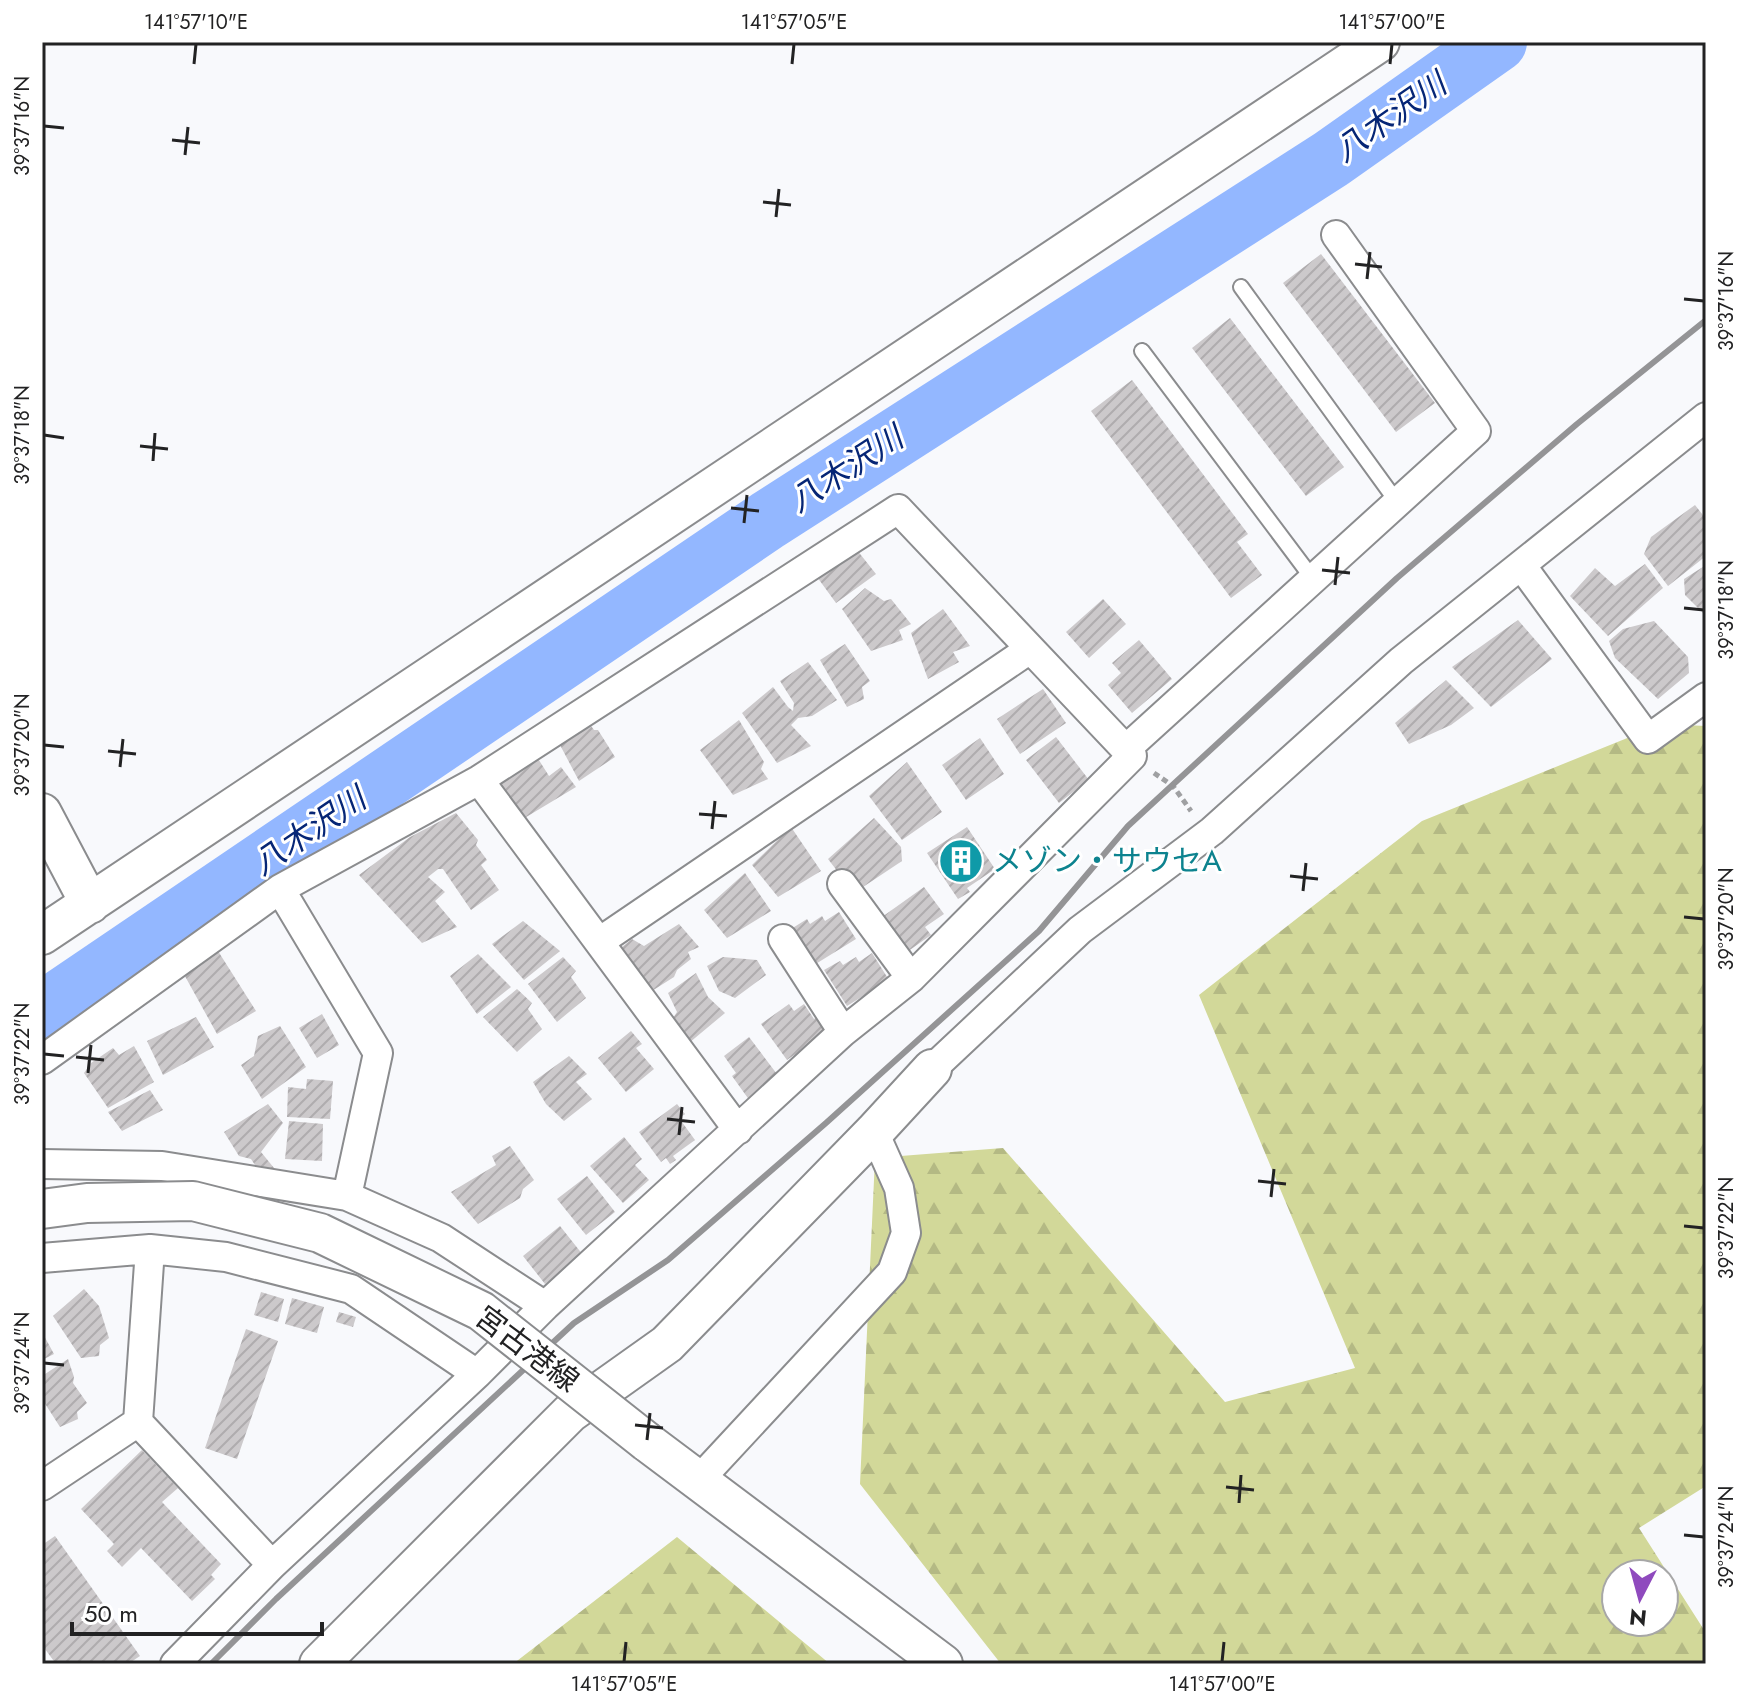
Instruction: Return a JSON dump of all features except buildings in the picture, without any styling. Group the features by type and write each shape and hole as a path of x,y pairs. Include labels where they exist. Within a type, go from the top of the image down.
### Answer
{"street":[{"path":"42,935 1380,42"},
{"path":"175,1664 272,1565 477,1374 545,1306 843,1032 911,978 1128,753 1476,431 1336,235"},
{"path":"319,1664 570,1413 667,1344 932,1069 1080,930 1212,831 1401,661 1706,417"},
{"path":"42,1060 280,889 479,780 898,509 1128,753"},
{"path":"1521,565 1648,739 1706,697"},
{"path":"599,942 1030,649"},
{"path":"479,780 738,1130"},
{"path":"42,813 90,904"},
{"path":"842,884 911,978"},
{"path":"280,889 378,1053 347,1196"},
{"path":"783,939 843,1032"},
{"path":"697,1482 892,1272 906,1233 899,1188 874,1132"},
{"path":"42,1164 162,1166 347,1196 441,1238 545,1306"},
{"name":"宮古港線","path":"42,1209 87,1203 193,1201 320,1233 481,1311 697,1482 943,1664"},
{"path":"42,1258 150,1249 226,1257 351,1289 477,1374"},
{"path":"150,1249 138,1422 272,1565"},
{"path":"42,1486 138,1422"}],"lane":[{"path":"1241,287 1397,502"},
{"path":"1142,351 1313,579"}],"path":[{"path":"1128,753 1173,786 1193,814"}],"green space":[{"path":"1662,724 1706,726 1706,1486 1639,1528 1658,1558 1600,1558 1600,1638 1680,1638 1680,1592 1706,1633 1706,1664 1001,1664 860,1484 875,1158 1003,1148 1225,1402 1355,1368 1199,995 1422,821"},
{"path":"677,1537 830,1664 513,1664"}],"waterway":[{"name":"八木沢川","path":"42,1012 768,520 1331,159 1497,42"}],"railway":[{"path":"211,1664 276,1599 574,1323 668,1260 1039,931 1128,826 1397,578 1577,424 1706,320"}],"place":[{"name":"メゾン・サウセA","path":"961,861"}]}
